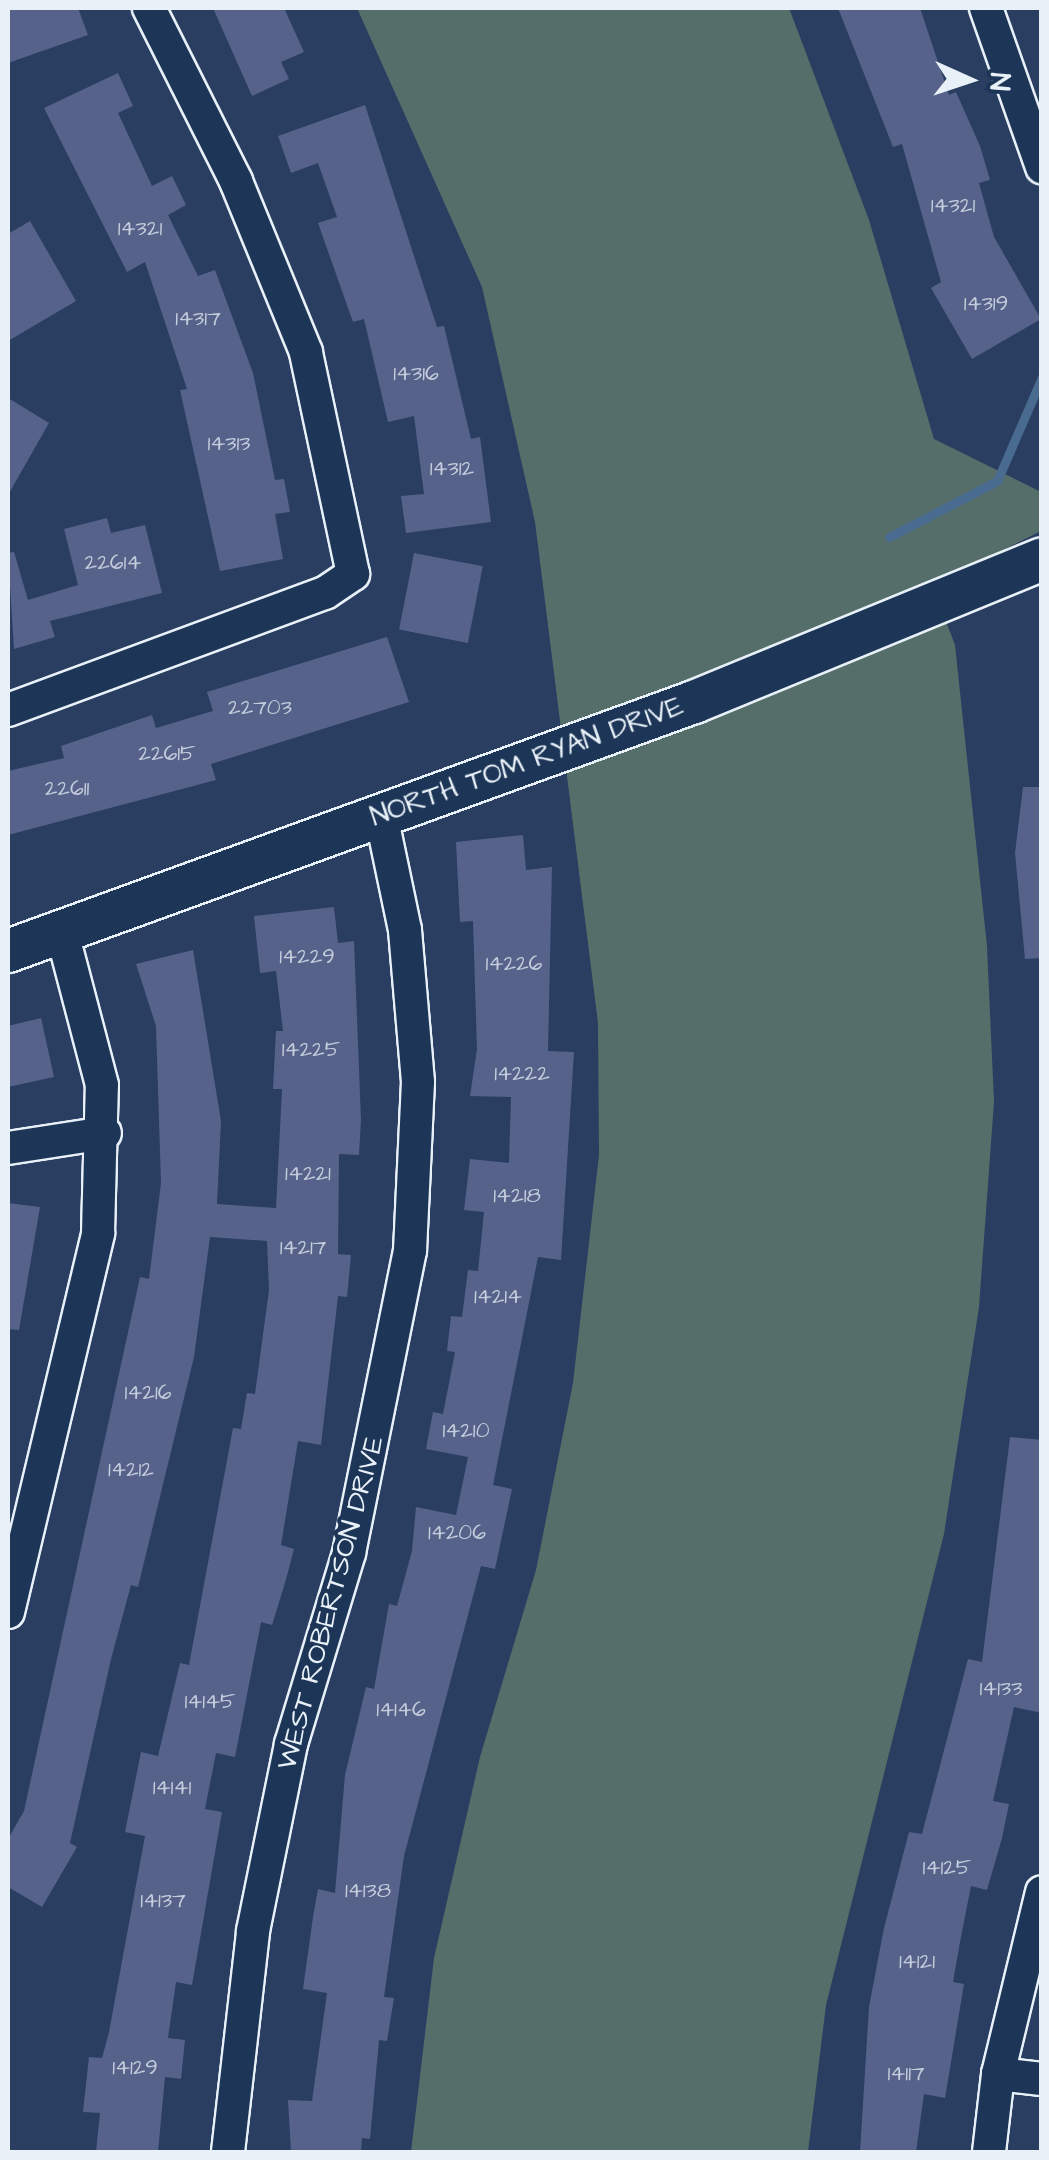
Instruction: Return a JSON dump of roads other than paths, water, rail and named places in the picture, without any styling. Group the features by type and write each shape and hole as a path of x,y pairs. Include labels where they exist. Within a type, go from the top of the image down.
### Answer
{"street":[{"path":"8,710 325,593 354,574 306,352 236,181 149,8"},
{"path":"986,8 1042,166"},
{"name":"NORTH TOM RYAN DRIVE","path":"8,951 63,936 827,651 1042,559"},
{"name":"WEST ROBERTSON DRIVE","path":"228,2152 253,1932 291,1744 350,1554 410,1251 418,1082 405,930 382,815"},
{"path":"8,1612 17,1525 98,1233 105,1133 102,1085 63,936"},
{"path":"8,1148 105,1133"},
{"path":"989,2152 998,2074 1042,1892"},
{"path":"998,2074 1042,2079"}],"waterway":[{"path":"889,537 997,481 1042,377"}]}
